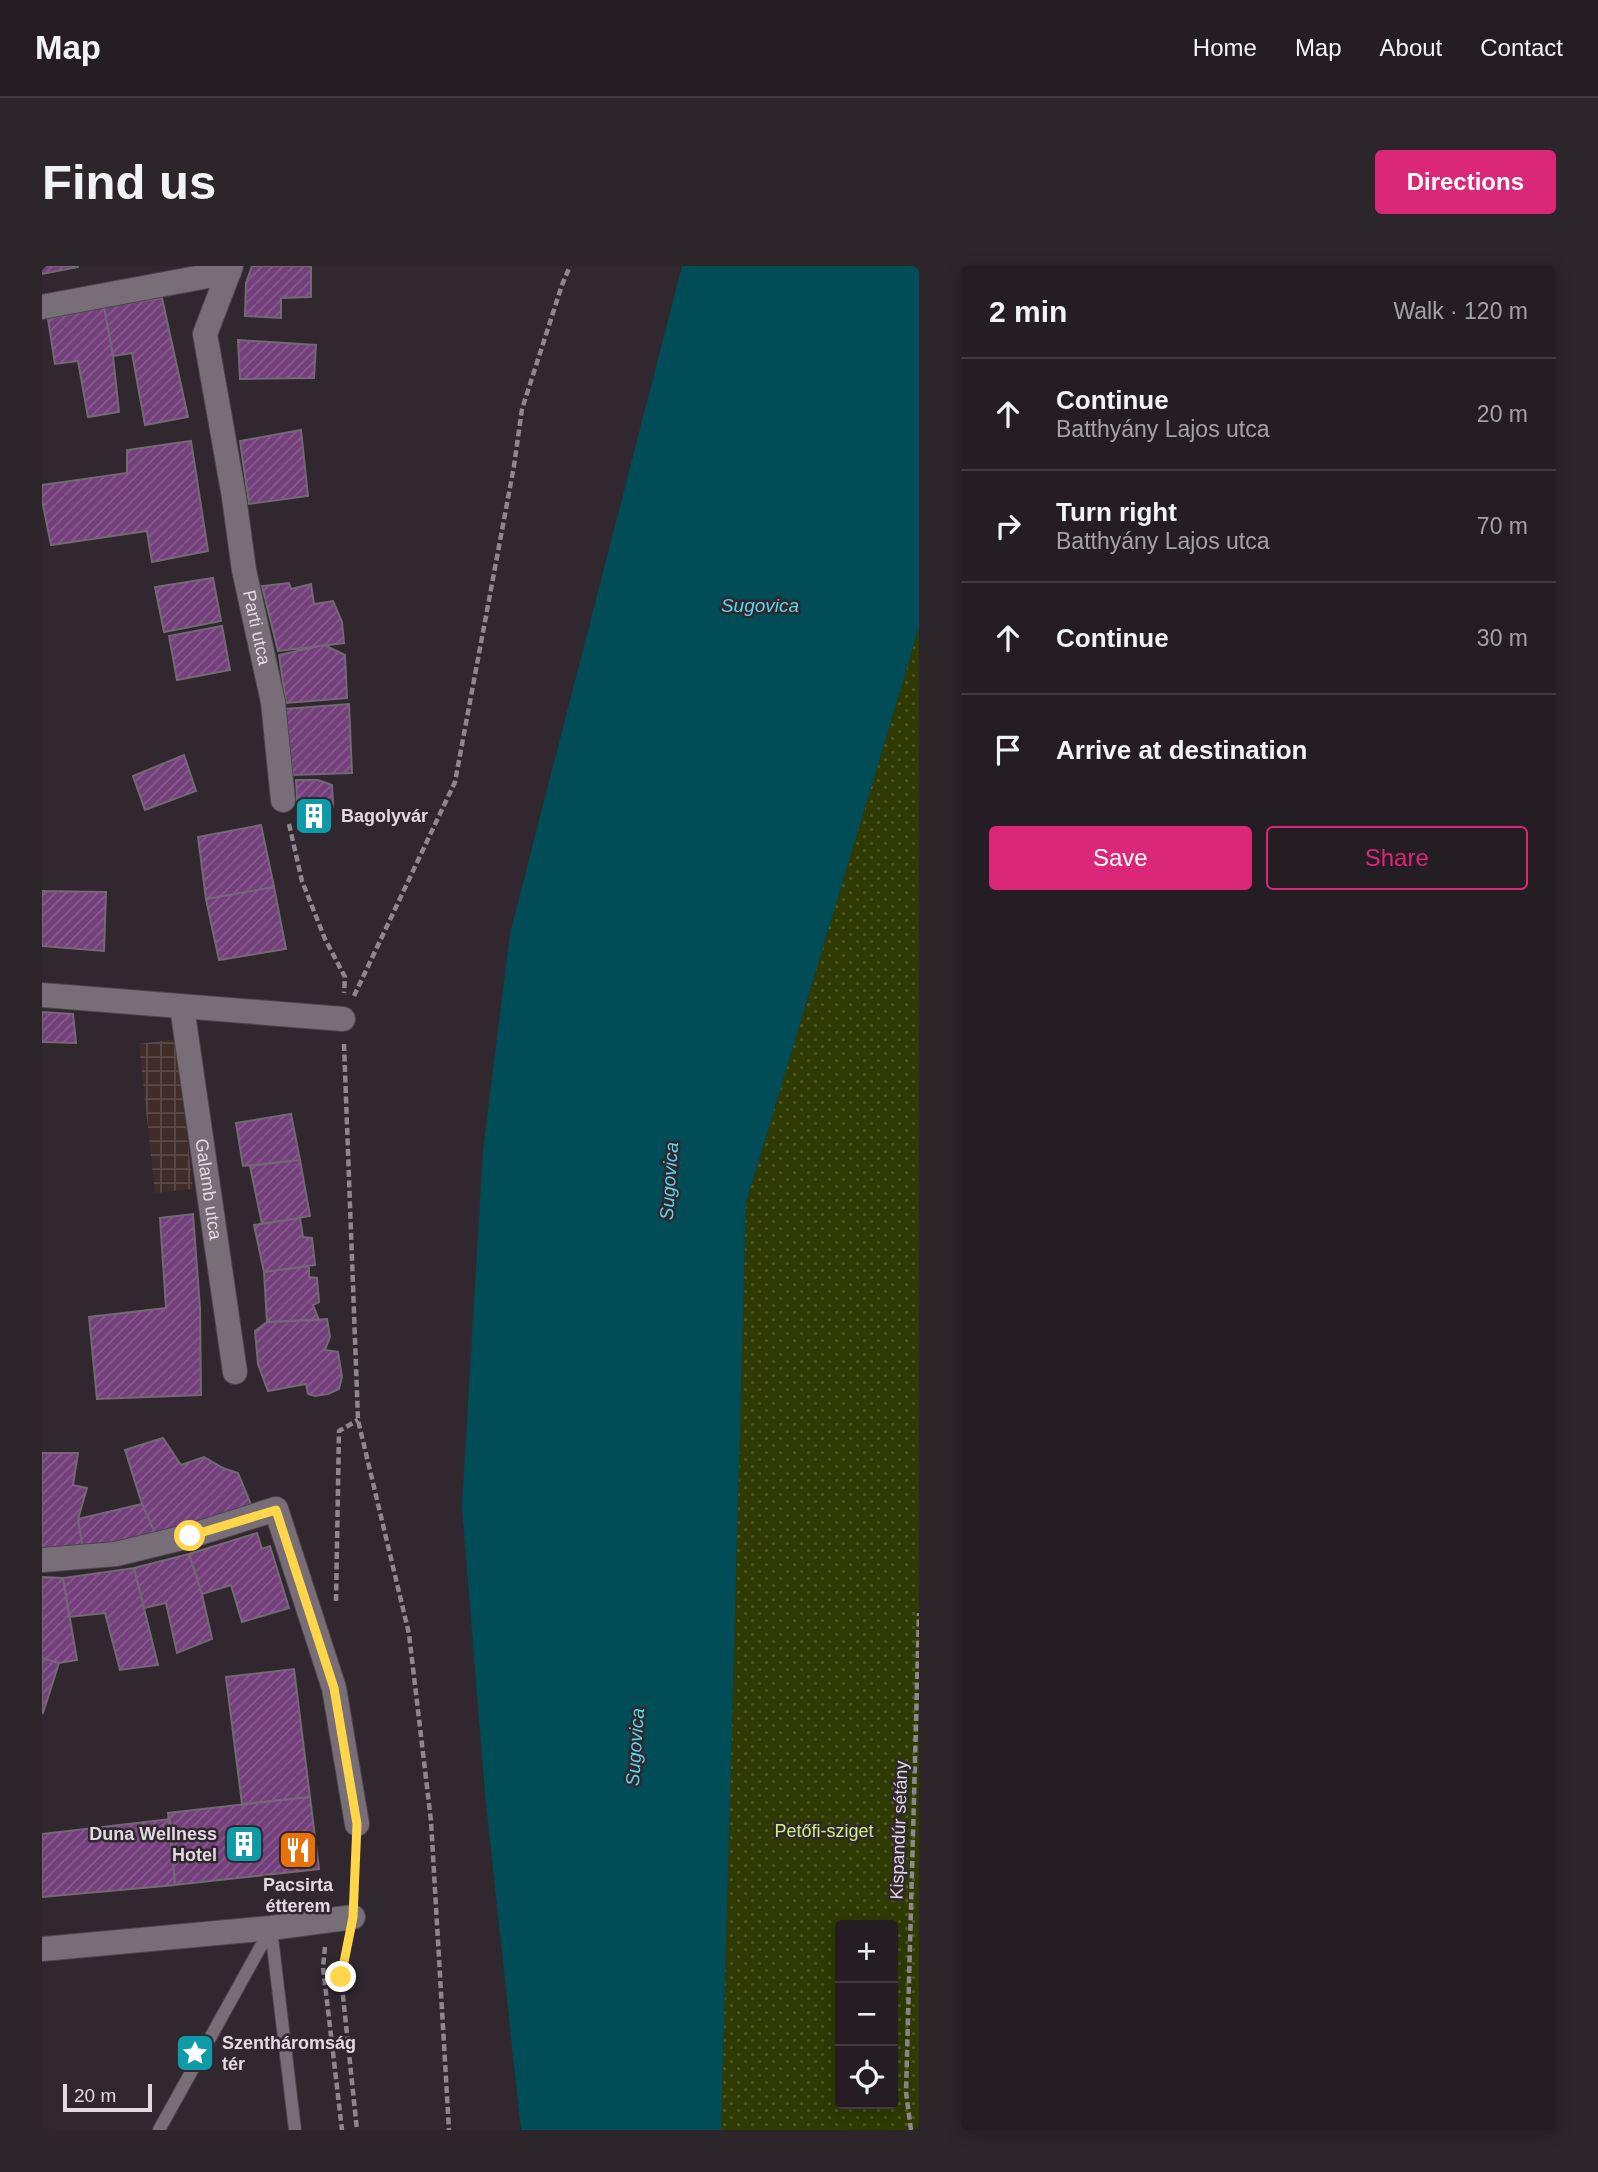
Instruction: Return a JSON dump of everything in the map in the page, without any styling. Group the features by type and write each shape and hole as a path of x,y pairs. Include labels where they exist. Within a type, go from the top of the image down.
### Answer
{"street":[{"path":"42,307 230,269"},
{"name":"Parti utca","path":"230,269 205,334 234,496 244,570 273,702 283,800"},
{"path":"42,995 343,1018"},
{"name":"Galamb utca","path":"182,1007 235,1372"},
{"path":"42,1560 116,1554 190,1536 276,1510 334,1688 357,1824"},
{"path":"42,1949 271,1928 353,1917"}],"lane":[{"path":"159,2130 271,1928"},
{"path":"271,1928 295,2130"}],"path":[{"path":"449,2130 431,1821 409,1634 358,1420 343,1018 455,782 514,466 522,409 570,266"},
{"path":"283,800 302,881 325,939 345,977"},
{"path":"336,1607 339,1430 358,1420"},
{"name":"Kispandúr sétány","path":"911,2130 906,2092 919,1614"},
{"path":"357,1824 353,1917 341,1977 357,2130"},
{"path":"342,2130 323,1967 326,1943 353,1917"}],"shaded area":[{"path":"176,1039 193,1189 155,1193 139,1044"}],"green space":[{"name":"Petőfi-sziget","path":"919,628 919,2130 721,2130 746,1203"}],"water":[{"name":"Sugovica","path":"682,266 919,266 919,628 746,1203 721,2130 521,2130 485,1794 462,1506 483,1150 510,933"}],"building":[{"path":"42,266 78,266 78,267 42,274"},
{"path":"252,266 311,266 311,297 281,298 281,318 245,316 246,283"},
{"path":"162,298 188,417 145,425 132,353 113,356 104,307"},
{"path":"104,307 119,412 88,417 78,361 55,364 48,319"},
{"path":"238,340 316,345 314,378 240,379"},
{"path":"301,430 308,496 249,504 240,441"},
{"path":"191,441 208,551 152,562 147,531 51,545 42,500 42,485 127,473 127,450"},
{"path":"213,578 221,621 164,632 155,587"},
{"path":"289,583 291,589 311,584 314,604 333,601 342,622 344,643 278,651 262,586"},
{"path":"222,626 230,670 177,680 169,636"},
{"path":"324,645 345,655 347,698 286,703 279,655"},
{"path":"349,704 352,773 293,775 285,709"},
{"path":"184,755 196,791 145,810 133,776"},
{"name":"Bagolyvár","path":"296,780 318,780 332,785 333,803 329,829 299,832"},
{"path":"261,825 274,887 206,899 198,837"},
{"path":"274,887 286,949 219,960 206,899"},
{"path":"42,891 106,892 104,951 42,946"},
{"path":"42,1012 73,1014 76,1043 42,1042"},
{"path":"291,1114 300,1160 243,1166 236,1123"},
{"path":"300,1160 310,1216 262,1224 250,1166"},
{"path":"193,1214 200,1308 201,1395 97,1399 89,1317 166,1308 160,1218"},
{"path":"300,1218 303,1237 312,1238 315,1265 264,1272 254,1225"},
{"path":"309,1266 309,1277 317,1278 319,1302 313,1305 319,1320 267,1322 264,1272"},
{"path":"327,1319 330,1337 325,1350 338,1352 342,1377 339,1389 315,1396 308,1394 306,1384 268,1391 258,1364 255,1331 267,1322"},
{"path":"163,1438 181,1465 204,1457 238,1473 252,1507 156,1535 142,1504 125,1450"},
{"path":"42,1453 78,1453 73,1485 87,1488 78,1519 83,1550 42,1552"},
{"path":"142,1504 156,1535 83,1550 78,1519"},
{"path":"257,1533 262,1549 270,1546 289,1608 242,1622 231,1585 202,1594 189,1554"},
{"path":"189,1554 202,1594 212,1639 177,1653 166,1603 144,1608 134,1568"},
{"path":"134,1568 158,1665 120,1670 105,1613 69,1617 63,1578"},
{"path":"42,1577 63,1578 77,1660 59,1663 42,1658"},
{"path":"42,1658 59,1663 43,1713 42,1712"},
{"path":"294,1669 310,1797 242,1804 226,1677"},
{"name":"Duna Wellness Hotel","path":"310,1797 319,1869 175,1885 168,1813"},
{"path":"170,1819 175,1885 42,1897 42,1834"}],"place":[{"name":"Bagolyvár","path":"314,816"},
{"name":"Duna Wellness Hotel","path":"244,1844"},
{"name":"Pacsirta étterem","path":"298,1850"},
{"name":"Szentháromság tér","path":"195,2053"}],"route":[{"path":"190,1536 276,1510 334,1688 357,1824 353,1917 341,1977"}]}
